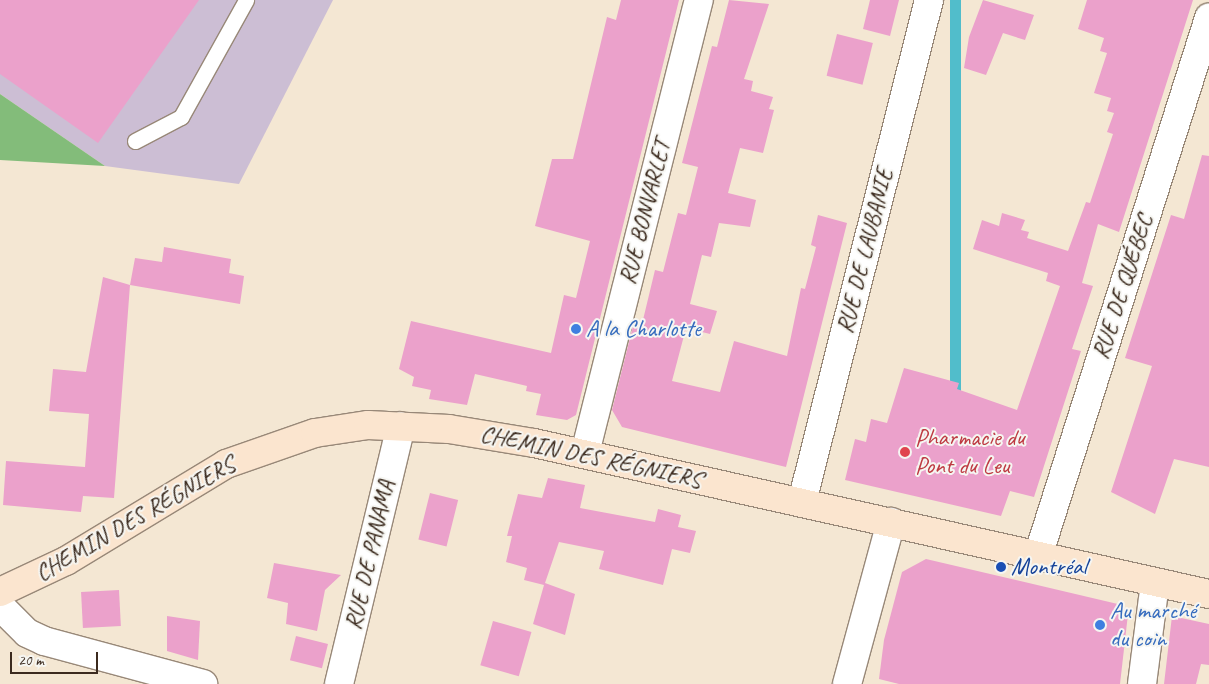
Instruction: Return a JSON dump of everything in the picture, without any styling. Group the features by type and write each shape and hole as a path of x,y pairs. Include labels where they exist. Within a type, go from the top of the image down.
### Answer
{"main road":[{"name":"CHEMIN DES RÉGNIERS","path":"0,592 66,561 226,464 315,433 401,426 476,433 585,453 1209,594"}],"street":[{"name":"RUE BONVARLET","path":"585,453 699,0"},
{"name":"RUE DE LAUBANIE","path":"802,502 929,0"},
{"name":"RUE DE QUÉBEC","path":"1038,556 1209,18"},
{"name":"RUE DE PANAMA","path":"339,684 401,426"},
{"path":"847,684 891,522"},
{"path":"1142,684 1155,583"},
{"path":"0,606 27,633 44,641 203,684"}],"lane":[{"path":"135,140 181,117 246,0"}],"shaded area":[{"path":"0,0 333,0 239,184 105,166 0,94"}],"green space":[{"path":"0,94 105,166 0,160"}],"water":[{"path":"950,0 961,0 961,494 950,494"}],"building":[{"path":"0,0 199,0 98,143 0,74"},
{"path":"621,0 679,0 576,415 567,420 536,415 541,394 526,391 527,386 475,374 467,405 429,399 431,390 412,386 414,377 399,369 411,321 551,353 564,295 576,298 590,241 535,226 552,159 573,159 607,17 616,20"},
{"path":"729,0 769,4 744,79 753,81 751,91 773,97 769,109 774,110 763,153 740,148 728,193 756,200 750,227 719,223 711,257 702,255 690,304 717,311 710,334 686,328 672,381 720,392 734,341 787,356 801,288 805,289 816,247 811,245 818,215 847,223 786,467 622,427 612,410 634,322 642,324 655,270 663,272 678,213 686,215 698,167 682,163 712,46 717,47"},
{"path":"870,0 899,0 890,36 863,29"},
{"path":"983,0 1034,15 1025,40 1003,33 986,75 964,68 969,37"},
{"path":"1087,0 1193,0 1119,232 1098,224 1082,283 1093,286 1072,349 1081,351 1034,497 1010,491 1001,516 845,480 855,439 866,442 871,419 887,423 904,368 959,383 957,389 1017,410 1060,286 1046,281 1048,273 973,249 982,220 999,226 1002,213 1025,220 1021,230 1029,232 1027,238 1068,251 1086,202 1090,203 1113,134 1107,132 1114,113 1107,111 1111,98 1094,93 1107,53 1100,51 1104,38 1078,29"},
{"path":"837,34 873,43 862,85 827,76"},
{"path":"1202,155 1209,156 1209,467 1174,459 1155,514 1111,492 1152,366 1125,358 1171,215 1184,219"},
{"path":"164,247 231,259 229,273 244,276 240,304 130,285 135,258 162,262"},
{"path":"103,277 130,285 114,498 83,496 81,512 3,505 6,461 85,467 89,414 49,411 53,369 86,372"},
{"path":"548,478 585,485 580,508 655,522 658,509 681,515 678,527 696,531 690,553 672,549 663,585 599,569 604,551 559,542 545,583 575,594 565,635 533,624 544,585 524,580 527,568 506,562 512,536 507,536 518,494 542,498"},
{"path":"430,493 458,500 447,547 418,540"},
{"path":"926,559 1122,605 1128,614 1120,684 899,684 879,679 884,640 902,572"},
{"path":"274,563 341,575 325,590 317,631 286,624 288,603 267,598"},
{"path":"119,590 121,626 83,628 81,592"},
{"path":"167,616 200,621 198,660 167,651"},
{"path":"1172,616 1209,624 1209,665 1201,664 1196,684 1164,684"},
{"path":"493,621 531,632 519,676 480,665"},
{"path":"296,636 328,644 322,668 290,660"}],"place":[{"name":"A la Charlotte","path":"576,329"},
{"name":"Pharmacie du Pont du Leu","path":"905,452"},
{"name":"Montréal","path":"1001,567"},
{"name":"Au marché du coin","path":"1100,625"}]}
